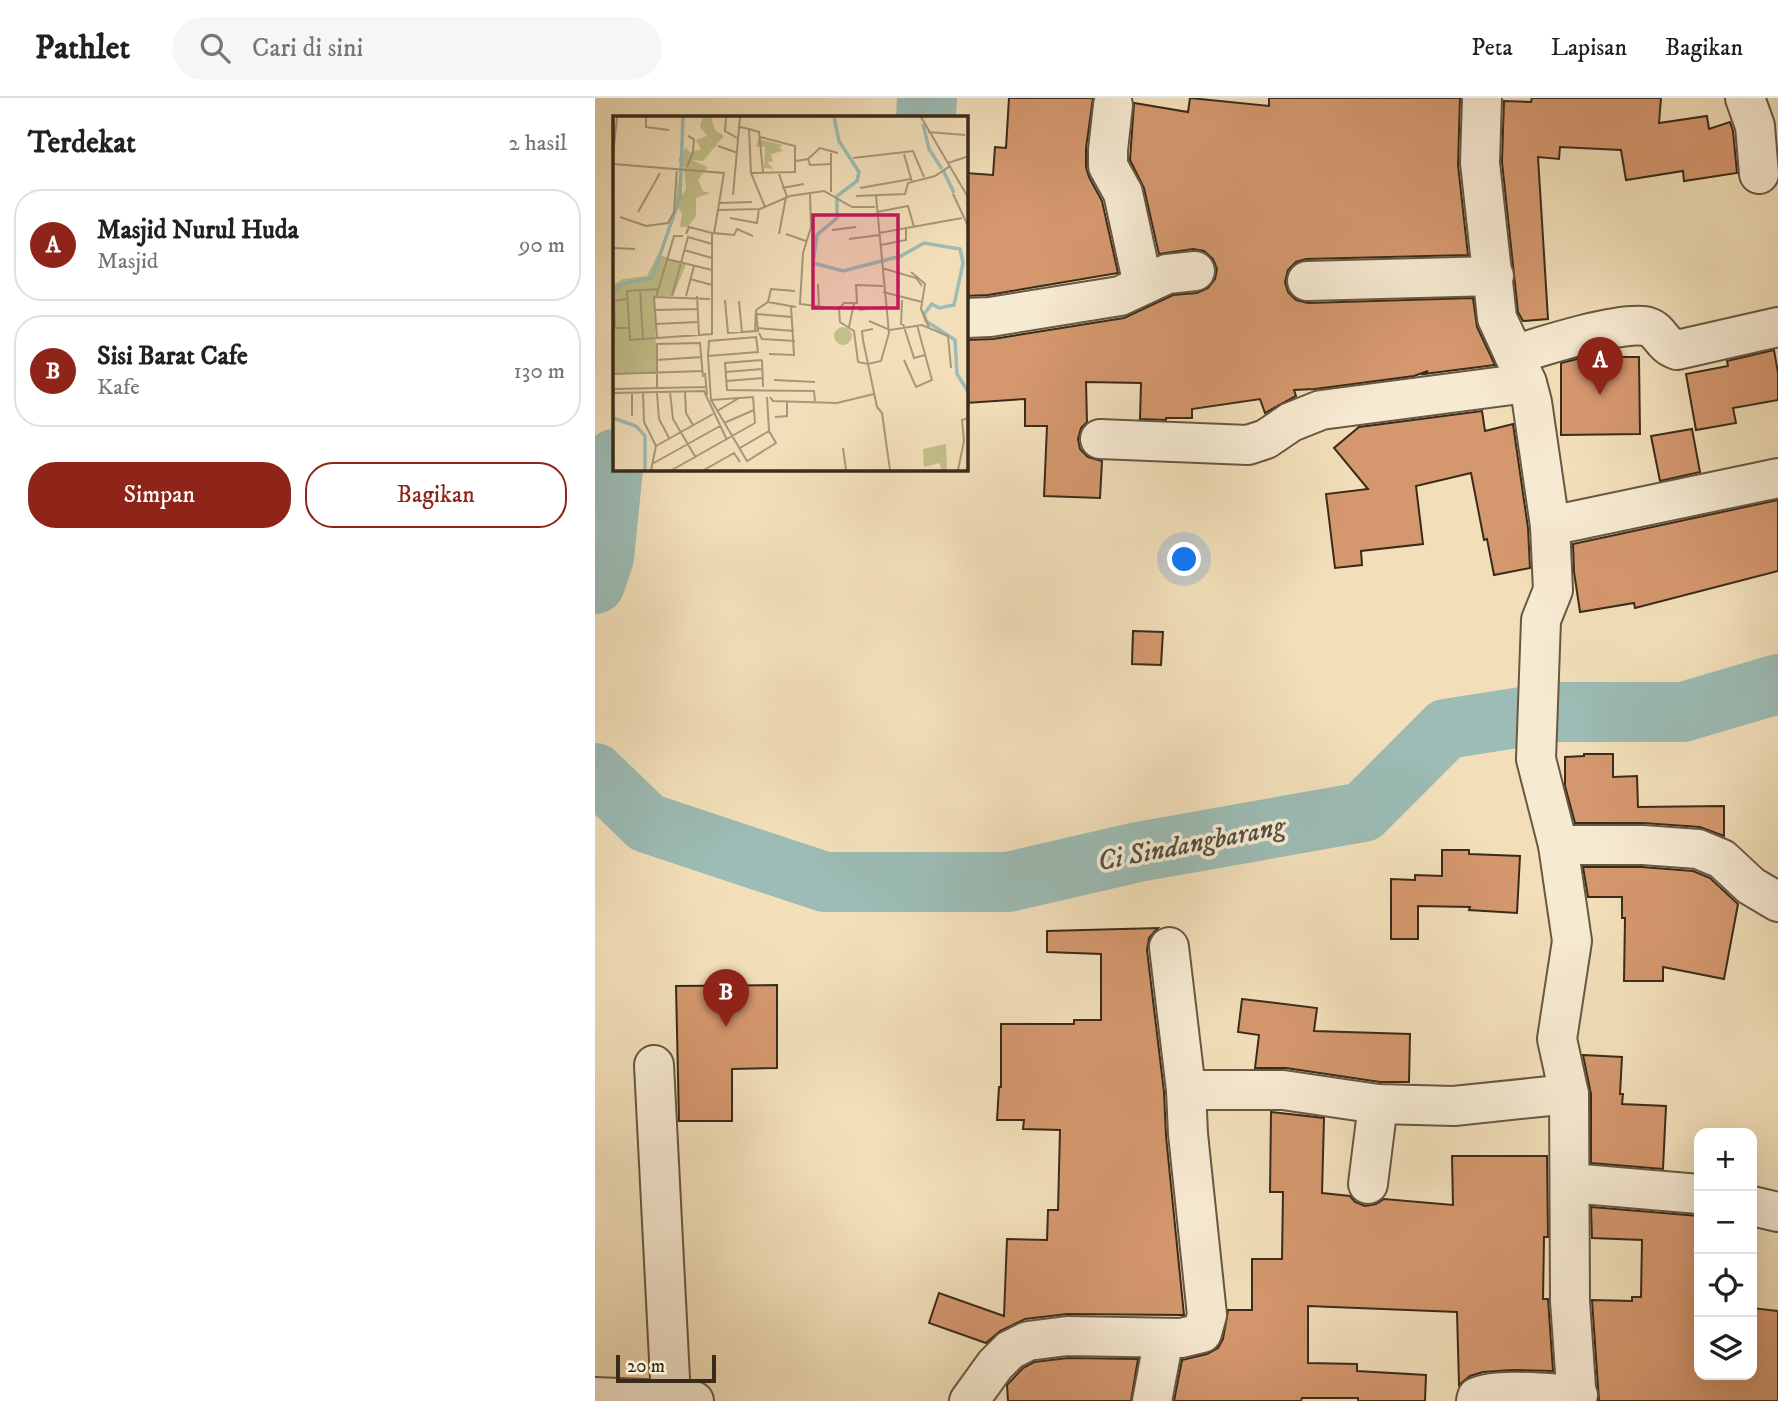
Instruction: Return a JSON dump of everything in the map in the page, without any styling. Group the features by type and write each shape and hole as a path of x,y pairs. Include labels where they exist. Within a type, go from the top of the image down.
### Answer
{"street":[{"path":"1476,1401 1477,1397 1484,1393 1498,1392 1578,1398 1570,1301 1569,1094 1557,1038 1571,941 1558,845 1536,759 1541,620 1553,590 1550,526 1538,437 1520,369 1497,318 1481,163 1482,98"},
{"path":"1745,98 1755,126 1759,174"},
{"path":"1113,104 1108,166 1123,193 1143,285"},
{"path":"968,318 990,317 1120,296 1167,274 1195,271"},
{"path":"1307,281 1494,276"},
{"path":"1100,439 1248,445 1266,439 1291,422 1321,410 1520,369 1566,339 1618,328 1647,326 1656,331 1667,347 1677,350 1778,327"},
{"path":"1550,526 1778,478"},
{"path":"1558,845 1643,845 1698,849 1722,859 1751,886 1778,902"},
{"path":"969,1401 995,1365 1010,1350 1028,1341 1067,1336 1192,1337 1202,1333 1207,1315 1186,1090 1169,947"},
{"path":"595,1396 682,1400 654,1065"},
{"path":"1186,1090 1283,1090 1378,1104 1454,1106 1569,1094"},
{"path":"1368,1184 1378,1104"},
{"path":"1570,1183 1694,1194"},
{"path":"1757,1207 1778,1212"},
{"path":"1152,1401 1164,1338"}],"building":[{"path":"1009,98 1093,98 1086,167 1102,201 1118,273 988,295 968,296 968,173 993,175 995,147 1006,148"},
{"path":"1190,98 1269,106 1269,98 1460,98 1458,165 1468,255 1306,259 1296,262 1288,270 1285,282 1288,292 1296,300 1308,303 1473,298 1477,327 1495,365 1424,374 1428,371 1414,376 1294,390 1296,396 1265,413 1260,399 1192,409 1192,418 1166,420 1140,419 1141,383 1086,382 1087,422 1081,428 1078,439 1080,449 1088,457 1102,461 1100,498 1044,496 1047,426 1025,426 1025,399 968,403 968,340 993,339 1124,318 1173,295 1197,293 1208,288 1215,279 1217,269 1213,259 1204,251 1193,249 1159,254 1144,188 1130,160 1134,103 1188,112"},
{"path":"1532,98 1661,98 1659,123 1707,116 1709,129 1730,122 1737,173 1684,181 1683,171 1626,180 1621,150 1560,147 1559,159 1538,157 1548,319 1523,321 1518,312 1502,162 1504,101 1531,102"},
{"path":"1774,350 1778,373 1778,400 1733,408 1736,423 1696,430 1686,374 1728,366 1727,361"},
{"path":"1585,357 1639,357 1640,434 1561,435 1561,363"},
{"path":"1482,411 1485,431 1513,424 1528,528 1530,568 1494,575 1471,473 1416,486 1423,544 1361,551 1362,565 1335,568 1326,494 1368,489 1334,448 1359,427"},
{"path":"1692,429 1700,472 1660,481 1651,436"},
{"path":"1778,500 1778,571 1635,608 1634,603 1580,612 1573,544"},
{"path":"1133,631 1163,632 1161,665 1132,664"},
{"path":"1613,754 1613,777 1637,776 1638,807 1724,806 1724,836 1700,827 1643,823 1575,823 1565,786 1565,757"},
{"path":"1442,850 1520,856 1517,913 1469,910 1470,907 1418,906 1418,939 1391,939 1391,879 1415,880 1415,875 1442,876"},
{"path":"1583,867 1642,867 1693,871 1710,878 1738,904 1724,979 1663,967 1663,981 1624,981 1625,918 1622,918 1622,897 1588,897"},
{"path":"1158,928 1149,938 1147,950 1164,1092 1184,1315 1067,1314 1025,1319 1000,1331 986,1343 929,1323 939,1293 1004,1316 1007,1239 1047,1240 1048,1210 1058,1210 1060,1130 1023,1129 1024,1120 997,1120 1001,1087 1001,1024 1074,1024 1074,1020 1101,1020 1101,954 1047,952 1047,931"},
{"path":"777,985 777,1068 732,1069 732,1121 679,1121 676,986"},
{"path":"1242,999 1317,1008 1314,1031 1410,1034 1409,1082 1380,1082 1286,1068 1255,1068 1259,1035 1238,1032"},
{"path":"1583,1055 1622,1057 1622,1104 1666,1106 1663,1169 1591,1163 1591,1094"},
{"path":"1271,1112 1324,1118 1322,1193 1350,1196 1355,1202 1365,1206 1384,1199 1453,1205 1452,1156 1547,1156 1548,1237 1544,1237 1543,1299 1548,1299 1553,1371 1483,1372 1470,1376 1459,1385 1457,1312 1308,1306 1308,1363 1357,1364 1357,1371 1426,1375 1425,1401 1302,1398 1301,1401 1174,1401 1182,1360 1207,1354 1218,1348 1223,1339 1228,1310 1252,1310 1252,1259 1282,1259 1283,1192 1270,1192"},
{"path":"1591,1207 1694,1216 1694,1380 1757,1380 1757,1309 1778,1311 1778,1401 1599,1401 1592,1300 1632,1301 1632,1297 1641,1297 1642,1240 1592,1238"},
{"path":"1068,1358 1138,1359 1131,1401 1008,1401 1007,1385 1023,1368 1034,1362"}],"waterway":[{"name":"Ci Sindangbarang","path":"926,116 927,98"},
{"name":"Ci Sindangbarang","path":"595,584 604,557 613,469"},
{"name":"Ci Sindangbarang","path":"595,773 647,823 825,882 1008,882 1138,852 1363,812 1446,729 1553,712 1683,712 1778,684"}],"place":[{"name":"Masjid Nurul Huda","path":"1600,395"},
{"name":"Sisi Barat Cafe","path":"726,1027"}]}
